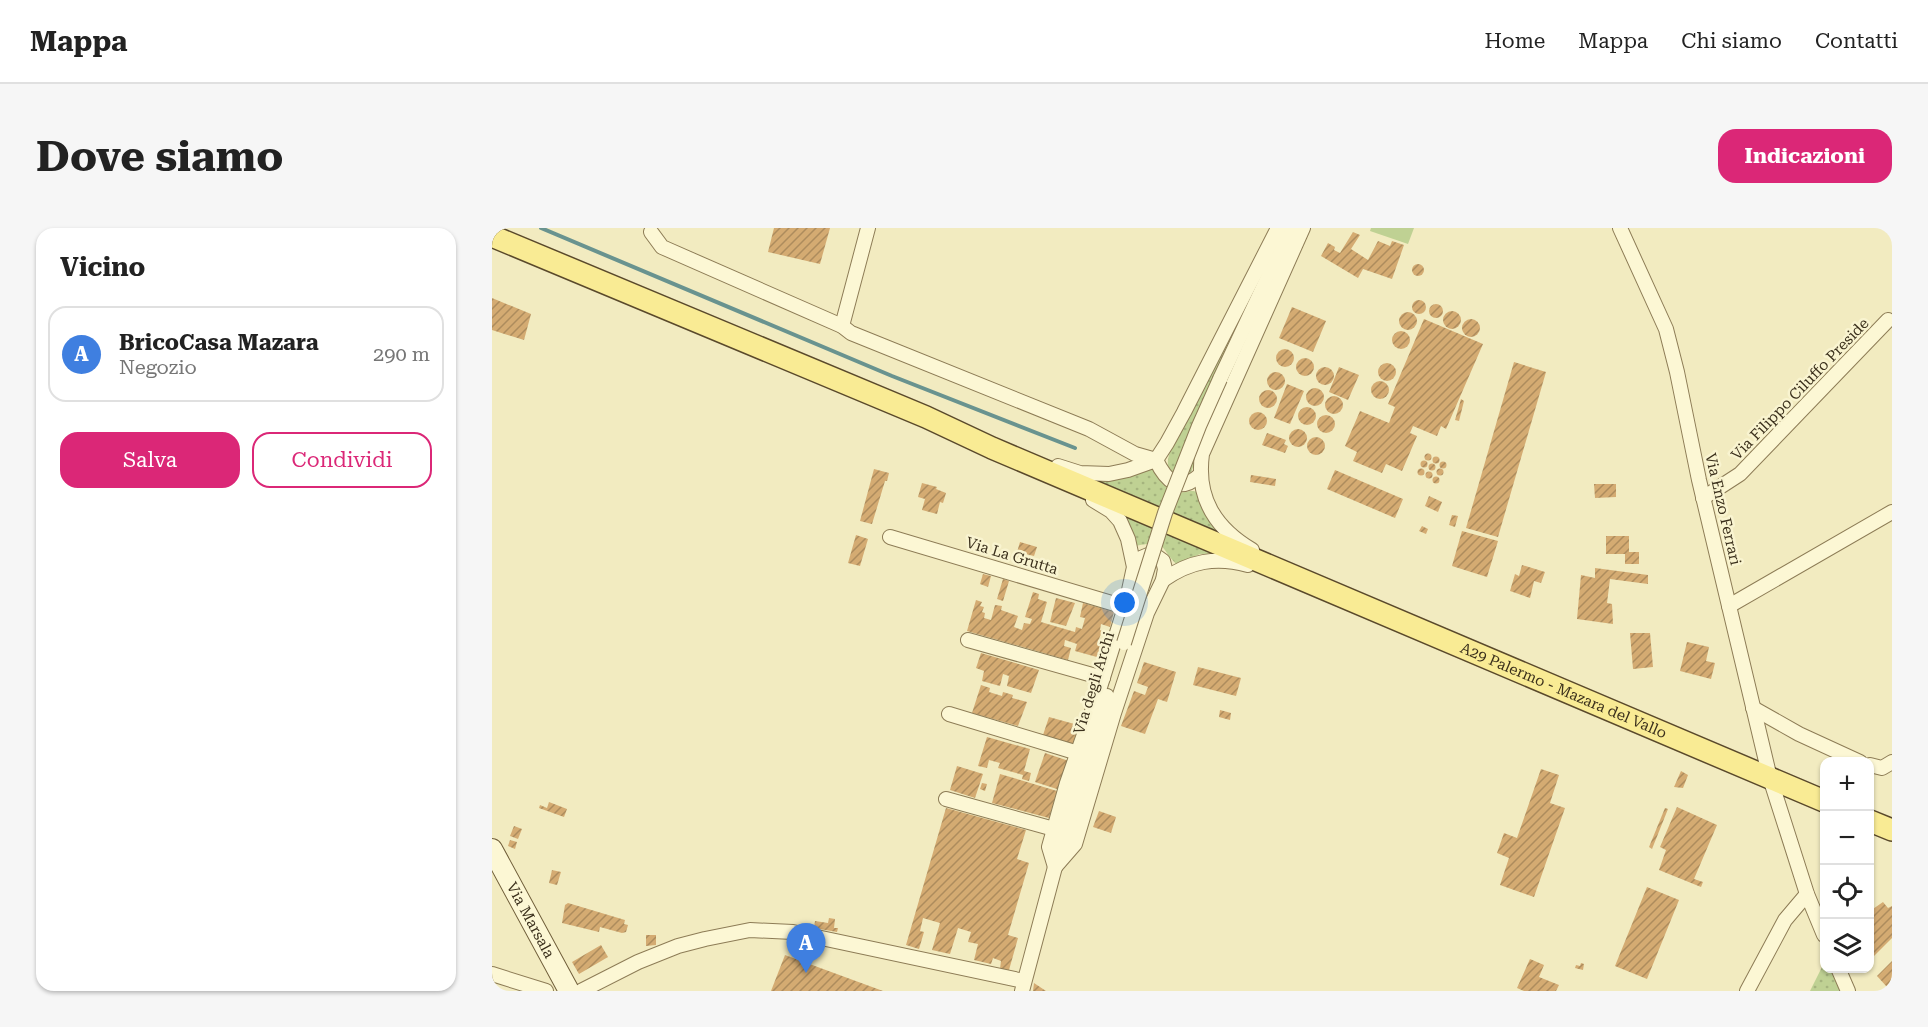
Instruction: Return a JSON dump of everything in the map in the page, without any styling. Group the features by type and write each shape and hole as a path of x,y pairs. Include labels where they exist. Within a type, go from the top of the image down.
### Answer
{"main road":[{"name":"A29 Palermo - Mazara del Vallo","path":"492,236 926,417 992,448 1820,799"},
{"path":"1874,823 1892,830"},
{"name":"Via Marsala","path":"492,849 569,990"}],"street":[{"path":"842,326 868,228"},
{"path":"992,448 1041,459 1080,473 1109,474 1155,460 1180,419 1278,228"},
{"name":"Via degli Archi","path":"1023,986 1055,867 1165,513 1199,426 1291,228"},
{"path":"1303,228 1208,437 1202,454 1200,475 1205,501 1217,521 1239,542 1303,580"},
{"name":"Via Enzo Ferrari","path":"1620,228 1666,329 1703,498 1770,778 1807,894 1820,925"},
{"path":"651,232 662,247 842,326 851,333 1089,429 1135,454 1155,460 1162,474 1174,483 1191,483 1200,475"},
{"name":"Via Filippo Ciluffo Preside","path":"1703,498 1740,474 1888,320"},
{"path":"992,448 1034,474 1100,503 1111,511 1120,521 1128,539 1134,567 1125,607 1049,847 1055,867"},
{"path":"1729,606 1892,512"},
{"name":"Via La Grutta","path":"890,537 1125,607"},
{"path":"1055,867 1075,844 1147,613 1163,580 1165,569 1163,561 1156,556 1148,555 1141,558 1134,567"},
{"path":"1163,580 1191,564 1214,559 1235,561 1303,580"},
{"path":"968,640 1103,678"},
{"path":"1753,708 1798,734 1849,757"},
{"path":"949,714 1078,753"},
{"path":"1874,766 1882,768 1892,762"},
{"path":"946,799 1054,829"},
{"path":"1748,991 1785,920 1807,894"},
{"path":"569,990 678,946 750,930 793,932 1023,986"},
{"path":"1840,973 1848,991"},
{"path":"492,974 546,991"}],"green space":[{"path":"1371,228 1414,228 1408,244 1370,231"},
{"path":"1243,305 1262,312 1210,424 1191,472 1185,476 1177,474 1172,471 1168,463 1174,440"},
{"path":"1152,467 1161,481 1173,491 1199,493 1221,533 1094,481 1093,478"},
{"path":"1113,505 1219,553 1200,554 1176,564 1158,544 1136,546"},
{"path":"1820,971 1820,973 1832,973 1840,991 1810,991"}],"building":[{"path":"774,228 830,228 820,264 768,252"},
{"path":"1353,232 1360,235 1351,249 1368,260 1378,241 1390,246 1392,241 1404,245 1392,279 1363,269 1358,278 1321,256 1328,243 1340,253"},
{"path":"1420,264 1424,270 1420,276 1416,276 1412,268"},
{"path":"492,298 531,314 524,340 492,330"},
{"path":"1419,300 1424,302 1426,307 1424,312 1419,314 1414,312 1412,307 1414,302"},
{"path":"1436,304 1441,306 1443,311 1441,316 1436,318 1431,316 1429,311 1431,306"},
{"path":"1292,307 1326,321 1313,352 1279,338"},
{"path":"1448,311 1456,311 1461,316 1459,327 1448,329 1443,324 1443,316"},
{"path":"1404,312 1412,312 1417,317 1415,328 1404,330 1399,325 1399,317"},
{"path":"1424,319 1483,344 1446,429 1441,426 1437,436 1413,426 1410,433 1417,436 1402,471 1386,464 1382,473 1353,461 1357,452 1345,446 1360,411 1389,423 1395,407 1388,404"},
{"path":"1467,319 1475,319 1480,324 1478,335 1467,337 1462,332 1462,324"},
{"path":"1397,331 1405,331 1410,336 1408,347 1397,349 1392,344 1392,336"},
{"path":"1281,349 1289,349 1294,354 1292,365 1281,367 1276,362 1276,354"},
{"path":"1301,358 1309,358 1314,363 1312,374 1301,376 1296,371 1296,363"},
{"path":"1514,362 1546,372 1498,537 1466,528"},
{"path":"1383,363 1391,363 1396,368 1394,379 1383,381 1378,376 1378,368"},
{"path":"1321,367 1329,367 1334,372 1332,383 1321,385 1316,380 1316,372"},
{"path":"1339,367 1359,375 1348,400 1329,392"},
{"path":"1272,372 1280,372 1285,377 1283,388 1272,390 1267,385 1267,377"},
{"path":"1376,381 1384,381 1389,386 1387,397 1376,399 1371,394 1371,386"},
{"path":"1287,384 1304,391 1290,424 1274,418"},
{"path":"1311,388 1319,388 1324,393 1322,404 1311,406 1306,401 1306,393"},
{"path":"1264,390 1272,390 1277,395 1275,406 1264,408 1259,403 1259,395"},
{"path":"1330,396 1338,396 1343,401 1341,412 1330,414 1325,409 1325,401"},
{"path":"1461,399 1464,401 1459,421 1455,420"},
{"path":"1303,407 1311,407 1316,412 1314,423 1303,425 1298,420 1298,412"},
{"path":"1254,412 1262,412 1267,417 1265,428 1254,430 1249,425 1249,417"},
{"path":"1322,415 1330,415 1335,420 1333,431 1322,433 1317,428 1317,420"},
{"path":"1294,429 1302,429 1307,434 1305,445 1294,447 1289,442 1289,434"},
{"path":"1267,433 1286,440 1284,444 1288,446 1285,453 1262,445"},
{"path":"1312,437 1320,437 1325,442 1323,453 1312,455 1307,450 1307,442"},
{"path":"1428,453 1432,457 1428,461 1424,457"},
{"path":"1436,457 1439,460 1436,463 1433,460"},
{"path":"1424,461 1427,464 1424,467 1421,464"},
{"path":"1443,462 1446,465 1443,468 1440,465"},
{"path":"1432,464 1435,467 1432,470 1429,467"},
{"path":"1421,468 1425,472 1421,476 1417,472"},
{"path":"874,469 889,473 872,524 860,521"},
{"path":"1440,469 1443,472 1440,475 1437,472"},
{"path":"1335,470 1403,499 1395,518 1327,489"},
{"path":"1429,472 1432,475 1429,478 1426,475"},
{"path":"1251,475 1276,479 1275,486 1250,482"},
{"path":"1436,477 1439,480 1436,483 1433,480"},
{"path":"922,483 937,487 936,489 946,493 943,503 940,502 937,514 922,510 925,499 918,497"},
{"path":"1594,484 1616,484 1616,497 1595,498"},
{"path":"1429,496 1442,502 1438,512 1425,506"},
{"path":"1452,515 1458,516 1455,527 1449,525"},
{"path":"1422,526 1428,529 1426,534 1419,531"},
{"path":"1462,531 1498,541 1487,577 1452,566"},
{"path":"856,535 868,539 860,566 848,563"},
{"path":"1606,536 1629,536 1629,552 1639,552 1639,564 1625,564 1625,554 1606,554"},
{"path":"1020,542 1037,547 1034,556 1026,554 1024,562 1015,559"},
{"path":"1522,565 1545,572 1541,583 1534,581 1530,598 1510,591 1515,574 1519,576"},
{"path":"1595,568 1648,575 1648,584 1610,579 1607,603 1612,604 1613,624 1577,619 1581,575 1595,578"},
{"path":"983,574 991,576 988,587 980,584"},
{"path":"1003,579 1009,581 1003,601 997,599"},
{"path":"1033,592 1039,594 1038,599 1047,602 1041,622 1075,632 1076,627 1082,629 1085,618 1080,617 1083,603 1114,612 1110,627 1101,624 1100,630 1102,631 1099,639 1109,642 1104,659 1075,651 1077,644 1065,640 1064,646 1071,648 1068,660 967,631 976,600 982,602 980,606 984,607 982,612 985,613 984,618 991,620 995,605 1002,606 1001,610 1018,616 1014,627 1022,630 1024,623 1030,624 1032,619 1025,617"},
{"path":"1056,598 1075,603 1066,626 1050,622"},
{"path":"1630,633 1650,633 1653,667 1633,669"},
{"path":"1687,642 1709,647 1706,661 1715,663 1711,679 1680,671"},
{"path":"981,653 1039,670 1031,693 1007,686 1009,676 1003,674 1000,686 982,681 984,671 976,668"},
{"path":"1144,662 1176,672 1167,702 1158,699 1145,734 1121,726 1134,691 1145,695 1148,687 1137,683"},
{"path":"1198,667 1241,678 1236,696 1193,685"},
{"path":"981,685 990,688 989,692 1002,696 1003,692 1013,695 1012,698 1027,702 1018,726 972,713"},
{"path":"1220,710 1231,713 1230,720 1219,717"},
{"path":"1049,717 1078,725 1073,744 1043,735"},
{"path":"987,737 1030,749 1024,771 1031,773 1029,781 1022,779 1023,775 998,768 1000,763 989,760 987,768 978,766"},
{"path":"1045,753 1069,761 1060,790 1035,782"},
{"path":"957,766 983,774 975,798 950,790"},
{"path":"1541,769 1559,775 1550,803 1565,808 1534,897 1500,885 1509,858 1497,853 1504,833 1517,838"},
{"path":"1681,771 1688,775 1683,788 1674,787"},
{"path":"1000,774 1057,791 1049,818 992,803"},
{"path":"982,783 987,784 985,791 980,789"},
{"path":"549,802 567,809 564,817 539,808 540,805 547,808"},
{"path":"1677,807 1717,825 1694,879 1703,882 1701,887 1659,870 1666,850 1660,847"},
{"path":"946,808 1026,830 1017,859 1029,863 1008,935 1018,938 1009,970 1000,969 1001,961 993,958 991,964 974,960 978,944 968,942 971,932 958,928 950,954 932,950 940,923 923,918 920,931 924,932 919,949 906,945"},
{"path":"1665,808 1668,809 1652,849 1649,847"},
{"path":"1099,811 1116,817 1111,833 1093,827"},
{"path":"514,826 522,829 518,839 510,836"},
{"path":"510,840 517,842 515,849 508,846"},
{"path":"552,870 561,872 557,885 549,883"},
{"path":"1647,887 1679,900 1647,979 1615,966"},
{"path":"1883,902 1888,908 1892,906 1892,938 1874,956 1874,919 1874,908"},
{"path":"568,903 625,920 624,924 628,925 626,932 600,927 599,932 562,923 565,905"},
{"path":"829,918 835,919 834,928 838,928 837,932 814,928 815,921 828,923"},
{"path":"646,935 656,935 656,945 646,946"},
{"path":"601,945 608,957 579,974 572,962"},
{"path":"785,955 883,991 771,991"},
{"path":"1530,959 1544,965 1539,977 1559,985 1556,991 1524,991 1517,988"},
{"path":"1892,961 1892,982 1887,987 1877,976"},
{"path":"1581,963 1584,964 1583,970 1575,968 1576,965 1580,966"},
{"path":"1034,983 1046,991 1033,991"}],"waterway":[{"path":"541,228 892,376 1075,448"}],"place":[{"name":"BricoCasa Mazara","path":"806,973"}]}
